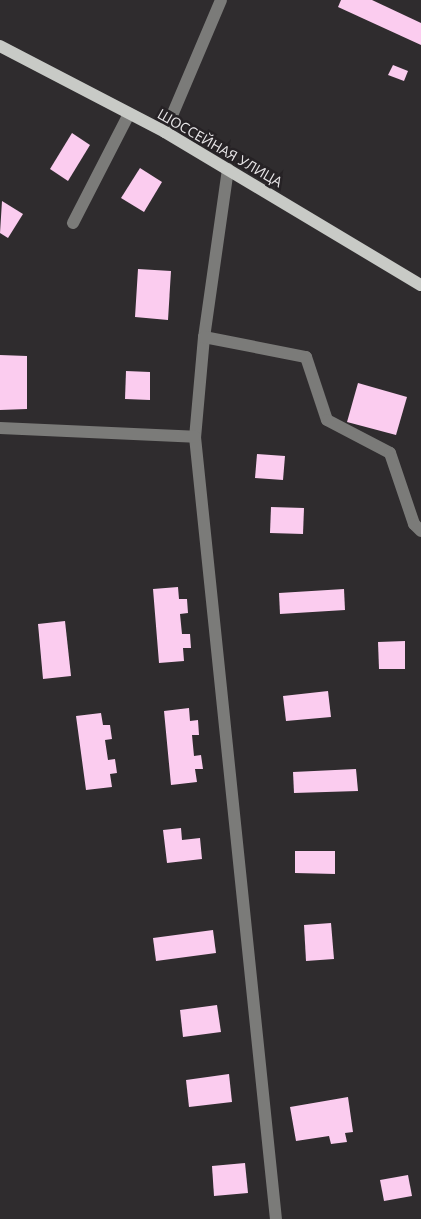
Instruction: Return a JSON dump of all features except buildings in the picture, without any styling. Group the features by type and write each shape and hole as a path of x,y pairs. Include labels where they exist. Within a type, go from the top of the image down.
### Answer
{"main road":[{"name":"ШОССЕЙНАЯ УЛИЦА","path":"0,46 165,132 421,285"}],"street":[{"path":"165,132 221,0"},
{"path":"73,222 129,114"},
{"path":"228,168 204,337 195,437 276,1219"},
{"path":"204,337 306,357 326,420 390,453 414,524 421,530"},
{"path":"0,428 195,437"}]}
